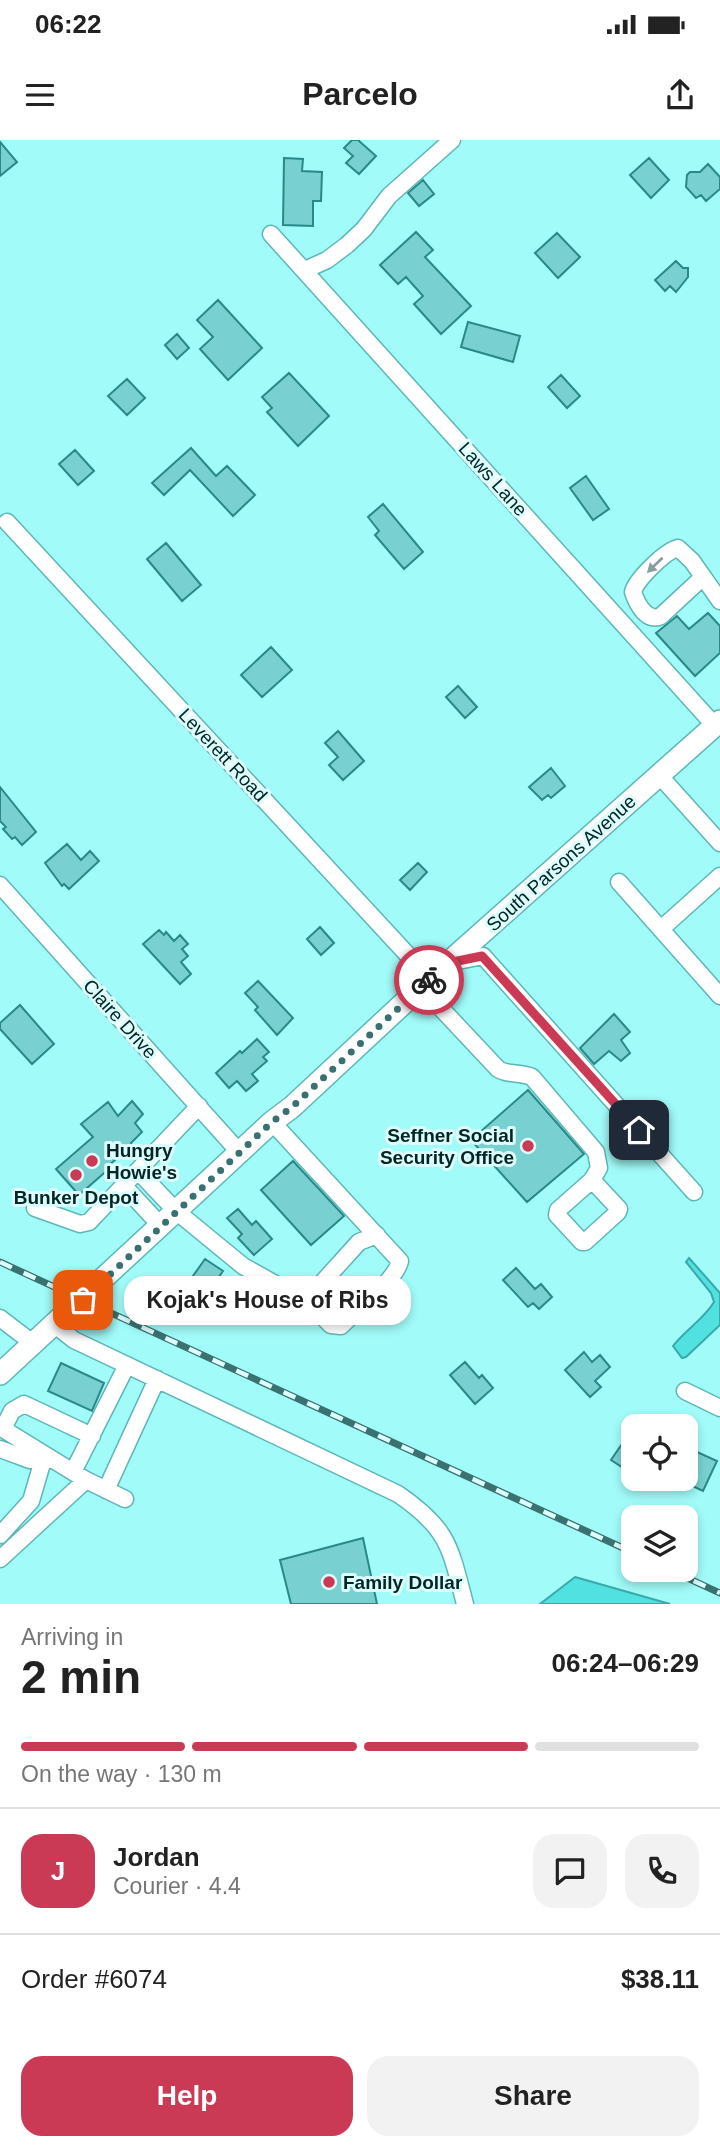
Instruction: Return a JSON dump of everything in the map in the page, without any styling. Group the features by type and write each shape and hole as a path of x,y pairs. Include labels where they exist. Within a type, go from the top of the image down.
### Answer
{"main road":[{"name":"South Parsons Avenue","path":"0,1374 272,1122 292,1107 421,987 717,723"}],"street":[{"path":"305,270 327,260 347,245 364,229 389,196 452,140"},
{"name":"Laws Lane","path":"271,234 717,723"},
{"name":"Leverett Road","path":"7,522 418,966 448,963"},
{"path":"703,577 662,617 655,620 650,619 633,592 634,586 673,549 682,550 703,577 720,601"},
{"path":"659,775 720,843"},
{"path":"661,929 720,876"},
{"path":"619,882 720,996"},
{"name":"Claire Drive","path":"0,885 240,1153"},
{"path":"448,963 482,956 694,1192"},
{"path":"421,987 498,1069 532,1077 596,1152 599,1168 592,1180 558,1210 557,1215 582,1242 619,1209 592,1180"},
{"path":"35,1208 80,1224 89,1222 199,1106"},
{"path":"122,1185 169,1219 309,1304 331,1325 341,1326 387,1282 399,1267 400,1261 272,1122"},
{"path":"138,1171 169,1219"},
{"path":"309,1304 311,1295 359,1242 377,1235"},
{"path":"0,1318 34,1344"},
{"path":"55,1325 74,1340 398,1494 433,1521 446,1539 465,1604"},
{"path":"0,1559 79,1476 92,1436 127,1365"},
{"path":"106,1490 158,1379"},
{"path":"685,1391 720,1408"},
{"path":"92,1436 24,1404 12,1411 1,1428 49,1460 125,1499"},
{"path":"0,1449 30,1460 49,1460"},
{"path":"0,1535 31,1501 49,1460"}],"water":[{"path":"689,1258 720,1293 720,1325 682,1358 673,1346 714,1302 711,1293 686,1262"},
{"path":"575,1577 670,1604 540,1604"}],"building":[{"path":"352,140 358,140 376,156 359,174 346,163 353,156 344,148"},
{"path":"0,142 17,162 0,176"},
{"path":"284,158 303,159 302,171 322,172 321,201 313,201 313,226 283,225"},
{"path":"649,158 669,180 651,198 630,175"},
{"path":"708,164 720,177 720,189 706,201 701,195 696,198 686,187 687,175 690,172 700,172"},
{"path":"423,180 434,194 419,206 408,193"},
{"path":"416,232 433,250 425,257 471,306 441,334 414,304 423,296 406,277 398,284 380,265"},
{"path":"557,233 580,257 558,278 535,253"},
{"path":"676,261 683,268 688,268 688,277 676,292 670,286 665,291 655,280"},
{"path":"218,300 262,348 228,380 200,349 213,337 197,320"},
{"path":"468,322 520,336 513,362 461,347"},
{"path":"177,334 189,348 177,359 165,345"},
{"path":"289,373 329,416 298,446 267,412 272,408 262,397"},
{"path":"561,375 580,396 567,408 548,387"},
{"path":"127,379 145,398 127,415 108,396"},
{"path":"191,448 216,476 227,466 255,495 233,516 190,470 164,495 152,483"},
{"path":"75,450 94,471 78,485 59,464"},
{"path":"586,476 609,509 593,520 570,488"},
{"path":"383,504 423,552 404,569 375,535 379,531 368,517"},
{"path":"166,543 201,585 182,601 147,559"},
{"path":"708,613 720,626 720,653 695,676 656,633 677,616 689,629"},
{"path":"271,647 292,670 262,697 241,675"},
{"path":"458,686 477,707 465,718 446,697"},
{"path":"338,731 364,761 343,780 329,765 338,757 325,743"},
{"path":"551,768 565,786 551,798 548,795 542,800 529,787"},
{"path":"0,787 36,832 22,845 3,829 6,827 0,821"},
{"path":"67,844 81,860 90,851 99,861 69,889 64,884 62,886 45,863"},
{"path":"418,863 427,872 410,890 400,880"},
{"path":"320,927 334,943 321,955 307,939"},
{"path":"159,930 164,935 166,932 174,941 180,935 188,944 182,949 188,956 181,962 191,974 180,984 143,944"},
{"path":"258,981 293,1018 277,1035 255,1010 258,1007 245,993"},
{"path":"20,1005 54,1044 32,1064 0,1029 0,1023"},
{"path":"614,1014 630,1032 621,1040 630,1053 621,1061 609,1051 594,1064 580,1048"},
{"path":"257,1039 269,1052 263,1057 267,1061 252,1074 258,1081 246,1091 237,1081 229,1088 216,1073"},
{"name":"Seffner Social Security Office","path":"528,1090 584,1154 527,1202 471,1140"},
{"path":"132,1101 143,1114 135,1123 142,1132 131,1143 132,1146 109,1165 111,1167 79,1195 56,1169 93,1137 81,1124 108,1102 118,1116"},
{"path":"293,1161 344,1216 311,1245 261,1190"},
{"path":"238,1209 252,1225 256,1221 272,1239 254,1255 238,1238 242,1234 227,1218"},
{"path":"205,1259 223,1271 206,1295 188,1283"},
{"path":"516,1268 535,1289 541,1284 552,1297 539,1309 533,1303 528,1307 503,1280"},
{"path":"246,1286 259,1294 245,1318 231,1310"},
{"path":"584,1352 592,1362 600,1355 610,1367 595,1381 601,1387 590,1397 565,1370"},
{"path":"465,1362 479,1378 482,1375 493,1388 475,1404 450,1375"},
{"path":"61,1363 104,1383 92,1411 48,1391"},
{"path":"621,1445 621,1466 611,1460"},
{"path":"698,1452 717,1461 703,1491 698,1489"},
{"name":"Family Dollar","path":"363,1538 377,1604 291,1604 280,1560"}],"railway":[{"path":"0,1262 621,1547"},
{"path":"696,1582 720,1593"}],"way so far":[{"path":"83,1300 272,1122 292,1107 429,980"}],"place":[{"name":"Seffner Social Security Office","path":"528,1146"},
{"name":"Hungry Howie's","path":"92,1161"},
{"name":"Bunker Depot","path":"76,1175"},
{"name":"Kojak's House of Ribs","path":"83,1300"},
{"name":"Family Dollar","path":"329,1582"}],"route":[{"path":"429,980 448,963 482,956 639,1130"}]}
